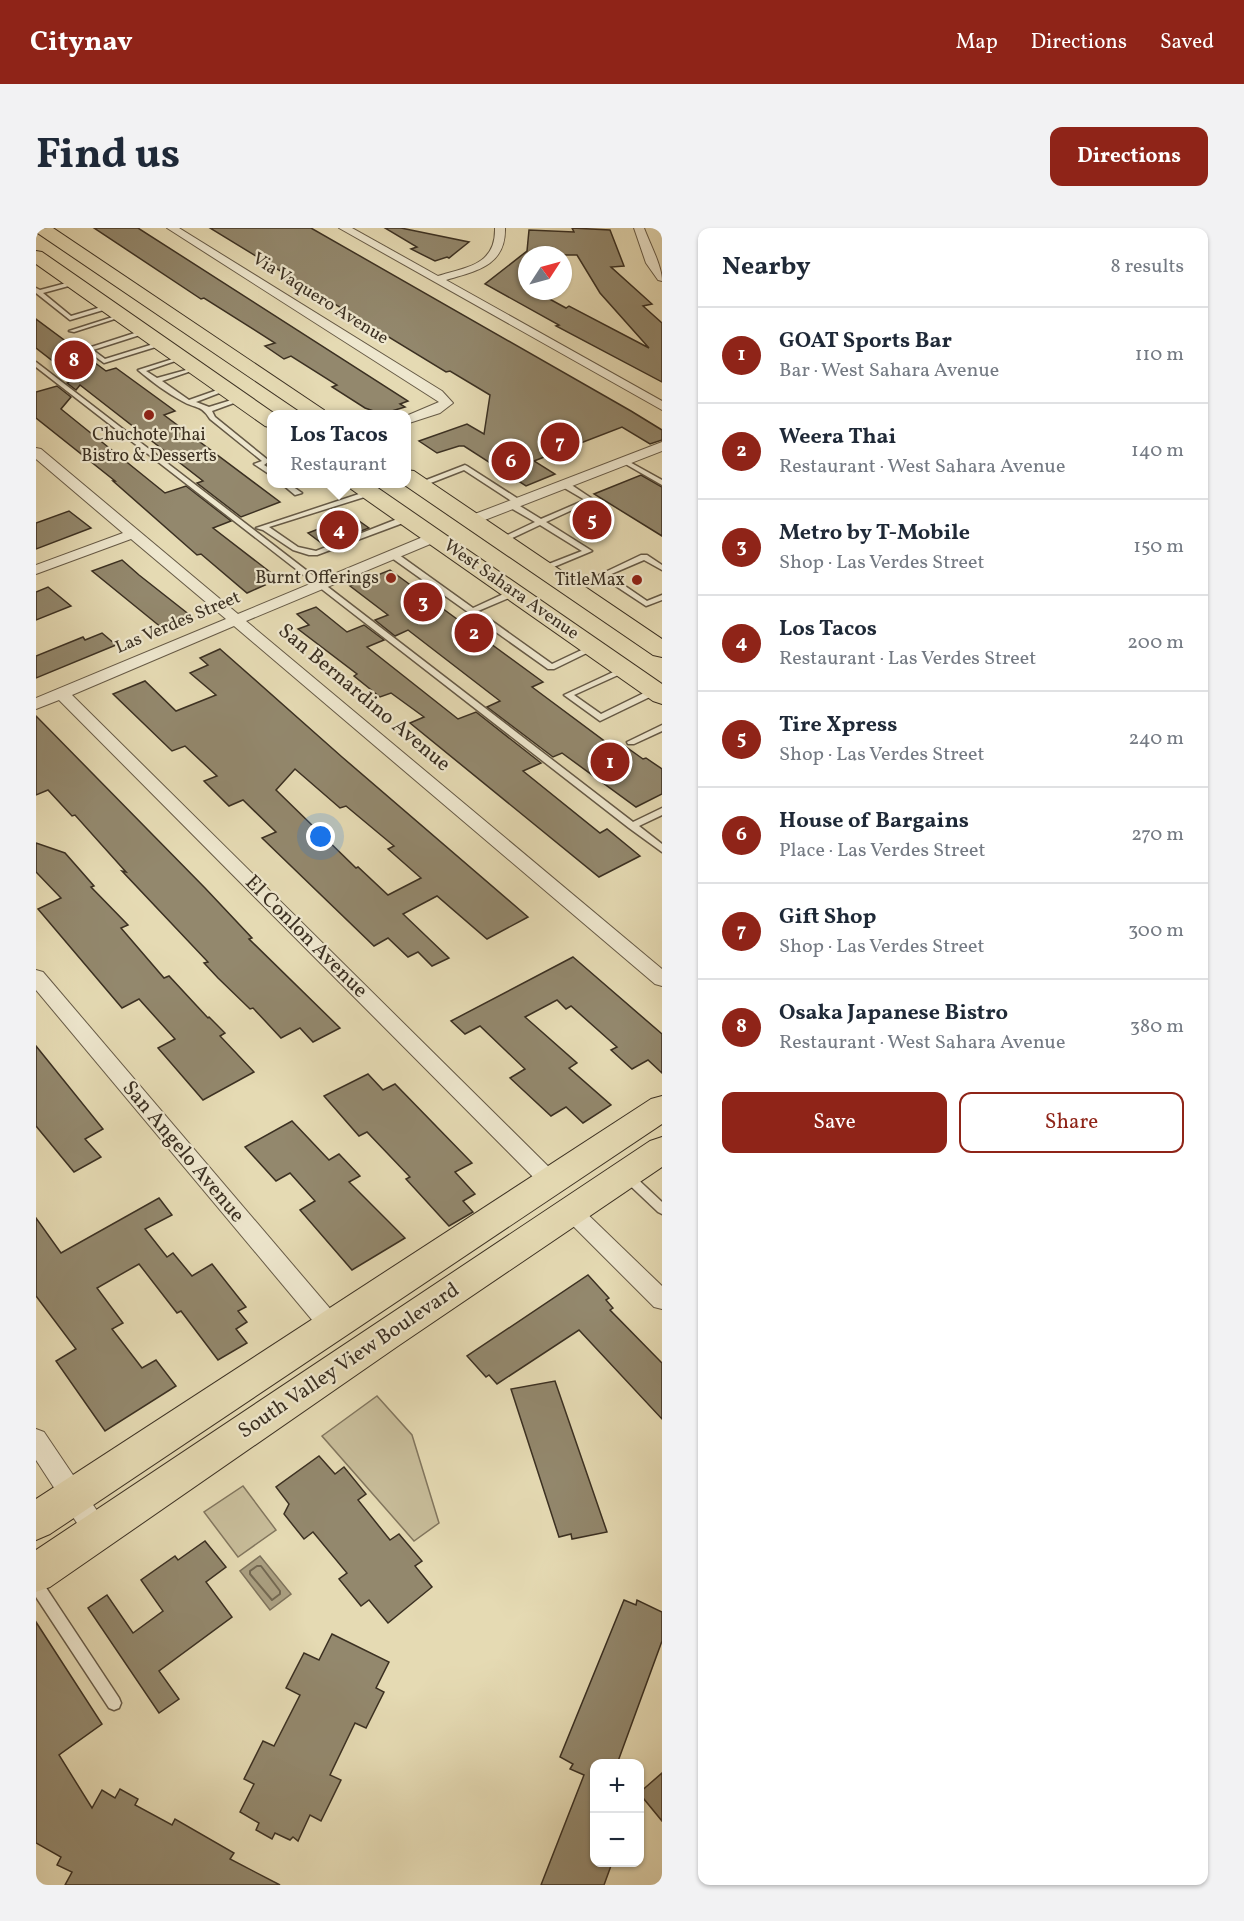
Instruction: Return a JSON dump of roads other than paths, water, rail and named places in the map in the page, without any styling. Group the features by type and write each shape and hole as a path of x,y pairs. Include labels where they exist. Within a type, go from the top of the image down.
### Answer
{"main road":[{"path":"42,228 310,410"},
{"path":"39,261 68,261 109,286 130,288"},
{"path":"39,261 115,311 267,418"},
{"name":"West Sahara Avenue","path":"413,480 653,644"},
{"name":"West Sahara Avenue","path":"373,488 408,518 587,644 624,669 660,688"},
{"path":"375,488 431,517 452,522 472,520"},
{"path":"435,537 468,538 476,541 555,593 653,644"},
{"path":"587,644 617,648 660,688"},
{"path":"571,1211 572,1197 577,1185 607,1162 662,1109"},
{"name":"South Valley View Boulevard","path":"36,1521 662,1109"},
{"name":"South Valley View Boulevard","path":"36,1574 662,1150"},
{"path":"487,1268 525,1219 548,1198 551,1190 550,1181"},
{"path":"258,1422 280,1379 325,1348 330,1340 331,1326"}],"street":[{"name":"Via Vaquero Avenue","path":"172,228 438,394 447,403 436,410 411,418"},
{"path":"344,228 662,406"},
{"path":"436,280 478,265 493,255 500,245 500,228"},
{"path":"639,228 651,263 662,278"},
{"path":"472,520 662,446"},
{"name":"San Bernardino Avenue","path":"36,452 662,979"},
{"path":"36,570 132,534"},
{"name":"Las Verdes Street","path":"36,704 435,537"},
{"name":"El Conlon Avenue","path":"61,693 550,1181"},
{"name":"San Angelo Avenue","path":"36,977 331,1326"},
{"path":"571,1211 662,1300"},
{"path":"36,1440 97,1532"}],"lane":[{"path":"37,291 74,283"},
{"path":"37,291 70,318 115,311"},
{"path":"72,331 115,311"},
{"path":"144,332 88,348 104,361 160,344"},
{"path":"188,363 141,370 188,402 208,410 212,418 267,459"},
{"path":"156,381 188,363"},
{"path":"36,364 662,849"},
{"path":"188,402 232,394"},
{"path":"208,410 232,394"},
{"path":"267,461 258,464 267,470"},
{"path":"624,461 662,483"},
{"path":"413,480 465,467 588,552 544,569"},
{"path":"501,540 590,500 564,484"},
{"path":"292,488 298,493"},
{"path":"252,531 366,488"},
{"path":"264,527 297,551 306,554 317,553 408,518"},
{"path":"392,554 551,667 587,644"},
{"path":"662,568 644,557 603,575 646,604 662,597"},
{"path":"472,611 515,592"},
{"path":"624,669 568,695 600,718 660,688"},
{"path":"631,742 662,728"},
{"path":"632,826 662,811"},
{"path":"626,1175 662,1209"},
{"path":"36,1585 114,1703"}],"water":[{"path":"260,1556 291,1594 270,1610 240,1571"}],"place":[{"name":"Osaka Japanese Bistro","path":"74,360"},
{"name":"Chuchote Thai Bistro & Desserts","path":"149,415"},
{"name":"Gift Shop","path":"560,442"},
{"name":"House of Bargains","path":"511,461"},
{"name":"Tire Xpress","path":"592,520"},
{"name":"Los Tacos","path":"339,530"},
{"name":"Burnt Offerings","path":"391,578"},
{"name":"TitleMax","path":"637,580"},
{"name":"Metro by T-Mobile","path":"423,602"},
{"name":"Weera Thai","path":"474,633"},
{"name":"GOAT Sports Bar","path":"610,762"}]}
